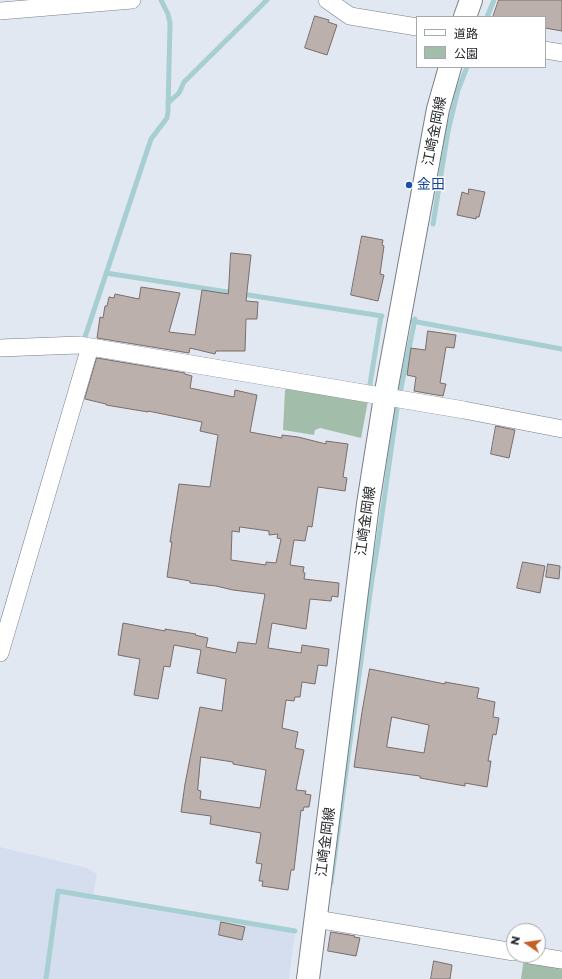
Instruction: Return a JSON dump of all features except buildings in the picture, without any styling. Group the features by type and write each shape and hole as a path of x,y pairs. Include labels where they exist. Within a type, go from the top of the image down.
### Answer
{"main road":[{"path":"465,16 471,0"},
{"name":"江崎金岡線","path":"308,979 322,920 368,504 394,399 438,109 450,68"}],"street":[{"path":"0,11 132,0"},
{"path":"327,0 350,16 416,27"},
{"path":"546,50 562,53"},
{"path":"0,653 84,346"},
{"path":"0,348 84,346 464,410 562,429"},
{"path":"322,920 506,951"},
{"path":"546,958 562,960"}],"shaded area":[{"path":"0,847 87,868 97,874 92,900 295,933 289,979 0,979"}],"green space":[{"path":"289,387 368,401 361,438 320,428 315,430 314,435 283,430 285,390"},
{"path":"546,961 562,963 562,979 521,979 523,963 546,963"}],"waterway":[{"path":"83,343 151,139 167,118 170,23 168,14 161,0"},
{"path":"168,103 179,93 184,82 267,0"},
{"path":"487,16 494,0"},
{"path":"433,224 448,131 458,90 467,68"},
{"path":"106,273 234,293"},
{"path":"242,294 382,316"},
{"path":"369,390 381,316"},
{"path":"331,883 372,579 397,408 415,319"},
{"path":"412,321 562,349"},
{"path":"46,979 58,891 295,931"}],"place":[{"name":"金田","path":"409,185"}]}
